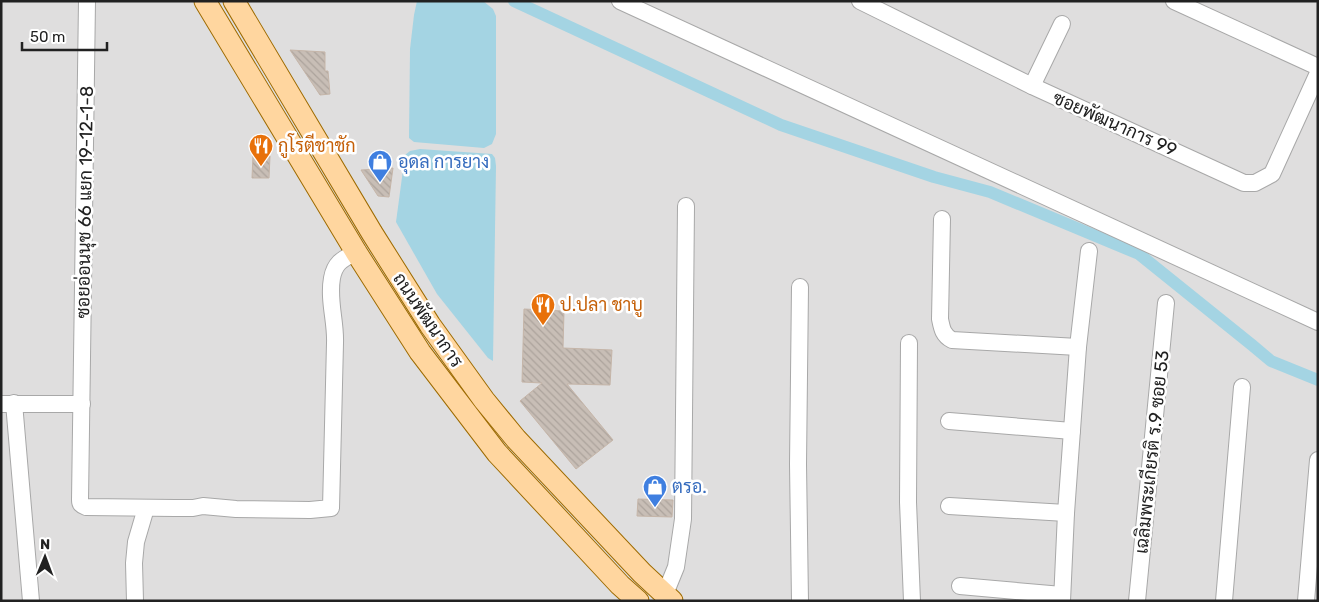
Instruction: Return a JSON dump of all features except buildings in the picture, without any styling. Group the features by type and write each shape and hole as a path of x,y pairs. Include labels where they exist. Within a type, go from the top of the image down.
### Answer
{"main road":[{"name":"ถนนพัฒนาการ","path":"205,1 356,252 420,352 497,453 638,601"},
{"name":"ถนนพัฒนาการ","path":"234,1 372,233 430,325 484,400 516,439 642,573 669,597"}],"street":[{"name":"ซอยอ่อนนุช 66 แยก 19-12-1-8","path":"87,1 80,504 86,507 146,508"},
{"path":"620,1 1318,322"},
{"name":"ซอยพัฒนาการ 99","path":"860,1 1032,86 1244,183 1255,183 1272,174 1318,73"},
{"path":"1174,1 1318,67"},
{"path":"1032,86 1062,24"},
{"path":"669,597 676,567 683,519 686,206"},
{"path":"942,219 940,319 942,330 946,336 952,340 1078,347"},
{"path":"960,586 1062,598 1078,347 1088,251"},
{"path":"135,601 136,542 146,508 193,508 203,506 236,509 310,510 331,508 335,340 331,289 332,278 336,265 356,252"},
{"path":"800,287 798,464 800,601"},
{"name":"เฉลิมพระเกียรติ ร.9 ซอย 53","path":"1137,601 1166,303"},
{"path":"909,343 908,502 912,601"},
{"path":"1224,601 1242,387"},
{"path":"31,601 8,403 82,404"},
{"path":"950,421 1072,431"},
{"path":"1306,601 1318,460"},
{"path":"949,506 1066,513"}],"shaded area":[{"path":"1,1 1318,1 1318,601 1,601"}],"water":[{"path":"417,1 483,1 493,9 496,16 496,134 492,144 484,148 414,142 409,138 410,49"},
{"path":"420,149 492,154 495,158 493,361 488,358 437,294 396,222 405,155 410,151"}],"waterway":[{"path":"514,1 781,125 934,177 990,192 1139,254 1271,361 1318,380"}],"place":[{"name":"กูโรตีชาชัก","path":"261,167"},
{"name":"อุดล การยาง","path":"380,183"},
{"name":"ป.ปลา ชาบู","path":"543,326"},
{"name":"ตรอ.","path":"655,508"}]}
